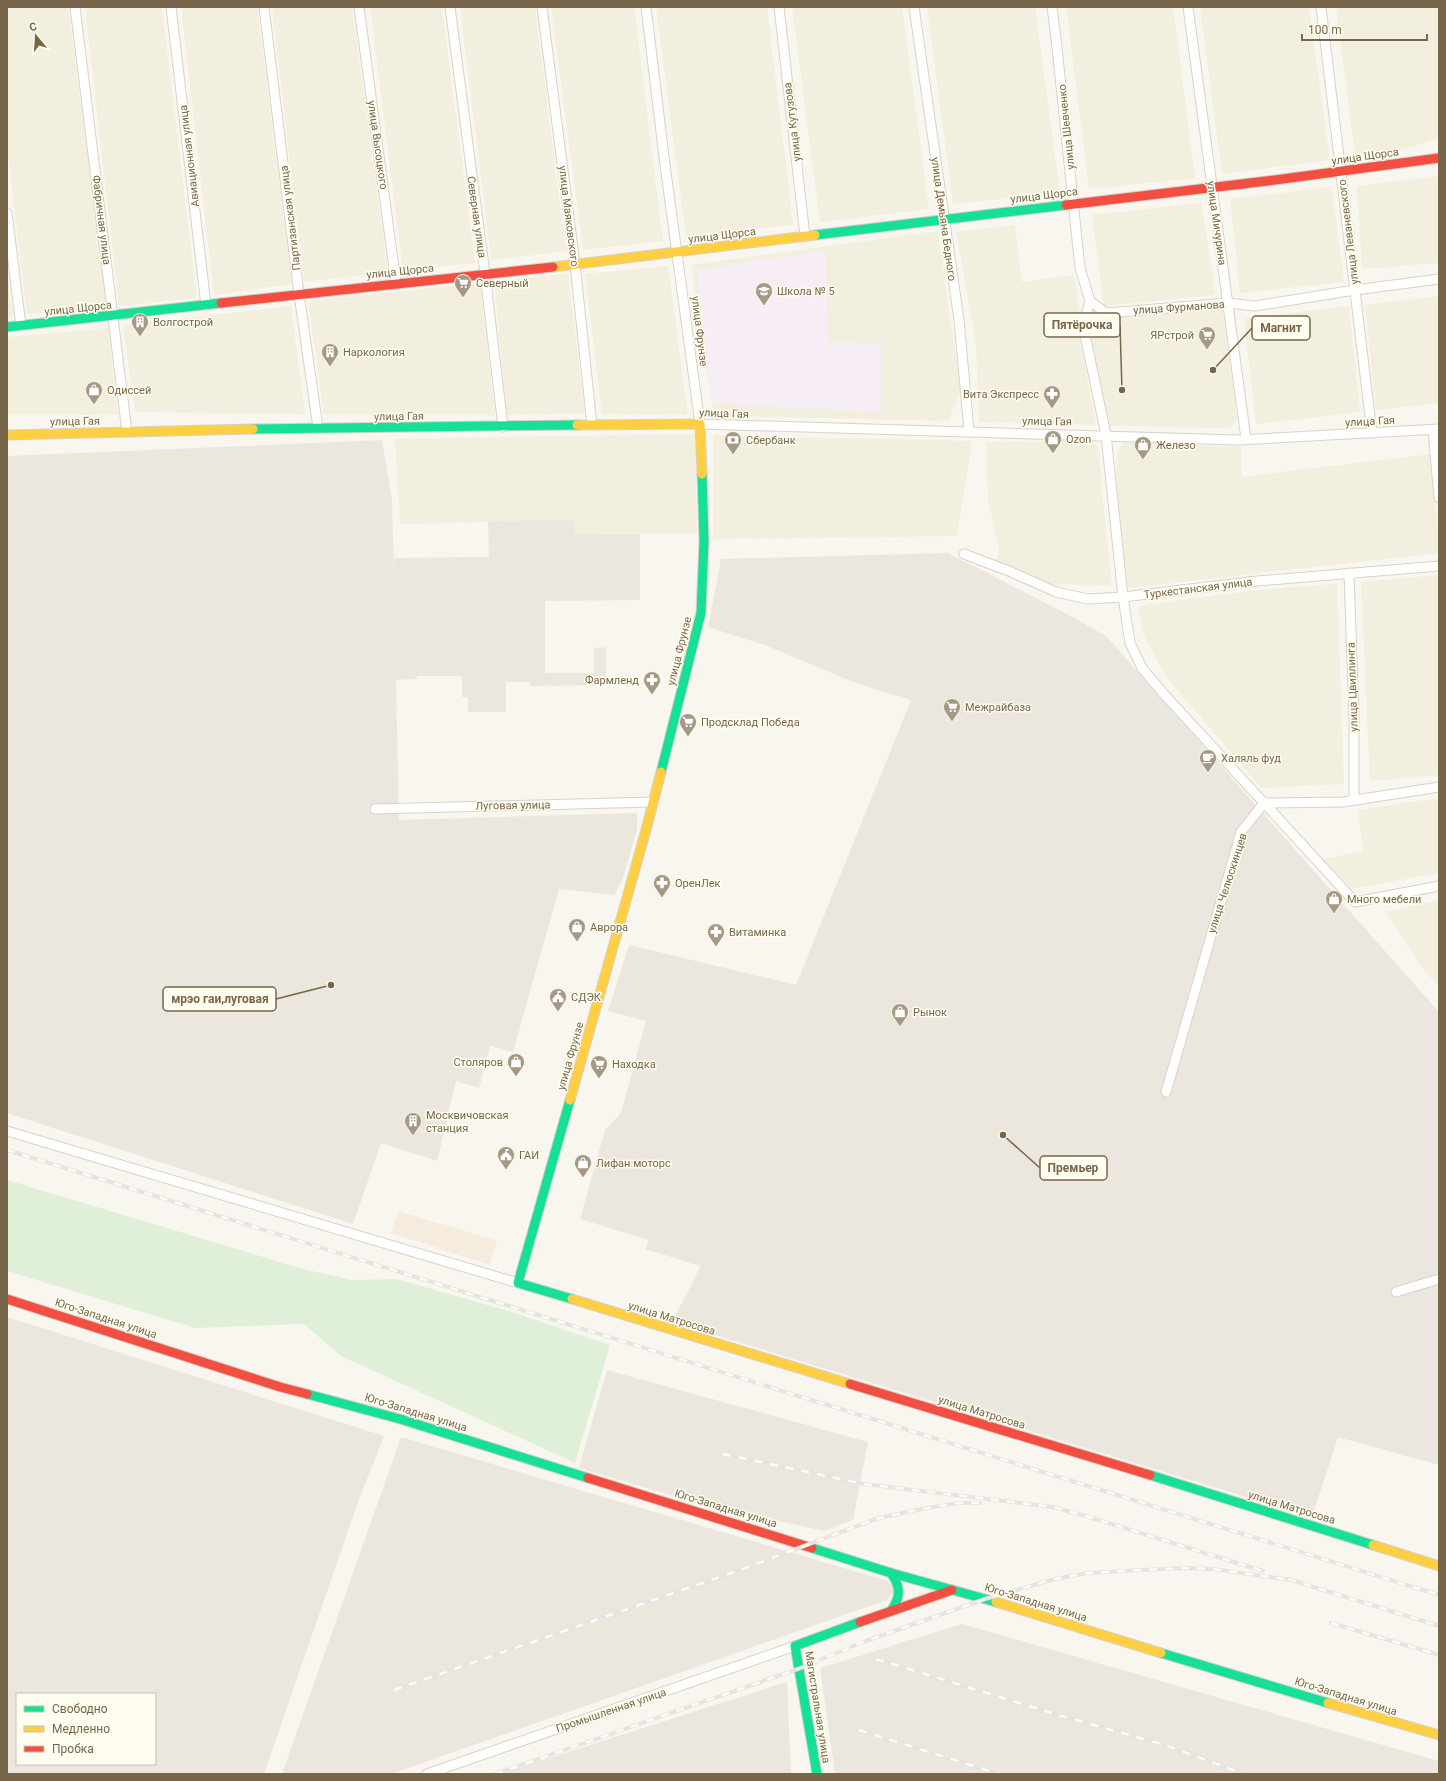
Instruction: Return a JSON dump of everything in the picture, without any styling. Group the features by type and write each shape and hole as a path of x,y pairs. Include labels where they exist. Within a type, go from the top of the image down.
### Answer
{"main road":[{"name":"улица Щорса","path":"7,327 678,253 944,219 1341,172 1439,158"},
{"name":"улица Гая","path":"7,435 318,428 700,424"},
{"name":"улица Фрунзе","path":"518,1283 646,830 701,613 704,542 700,424"},
{"name":"улица Матросова","path":"518,1283 1140,1472 1439,1566"},
{"name":"Юго-Западная улица","path":"7,1299 280,1387 336,1401 400,1420 891,1572 1383,1720 1439,1735"},
{"path":"890,1611 900,1596 900,1588 891,1572"},
{"name":"Магистральная улица","path":"817,1774 795,1646 952,1590"}],"street":[{"name":"Фабричная улица","path":"75,7 128,432"},
{"name":"Авиационная улица","path":"171,7 206,305"},
{"name":"Партизанская улица","path":"264,7 299,294 318,428"},
{"name":"улица Высоцкого","path":"359,7 396,283"},
{"name":"Северная улица","path":"450,7 485,274 503,427"},
{"name":"улица Маяковского","path":"542,7 575,264 592,425"},
{"name":"улица Фрунзе","path":"646,7 664,165 678,253 700,424"},
{"name":"улица Кутузова","path":"779,7 806,236"},
{"name":"улица Демьяна Бедного","path":"914,7 959,320 969,431"},
{"name":"улица Шевченко","path":"1052,7 1080,268 1090,301"},
{"name":"улица Мичурина","path":"1188,7 1246,439"},
{"name":"улица Леваневского","path":"1321,7 1372,433"},
{"path":"7,213 21,326"},
{"name":"улица Фурманова","path":"1090,301 1106,313 1228,303 1255,306 1355,290 1439,280"},
{"path":"1090,301 1083,325 1106,435 1123,598 1130,643 1142,668 1355,902 1439,886"},
{"name":"улица Гая","path":"700,424 1246,439 1436,430"},
{"path":"1436,430 1439,498"},
{"name":"Туркестанская улица","path":"964,554 1009,571 1056,592 1088,599 1123,598 1257,581 1439,566"},
{"name":"улица Цвиллинга","path":"1349,573 1354,716 1354,800"},
{"path":"1264,803 1342,802 1439,787"},
{"name":"Луговая улица","path":"375,809 652,802"},
{"name":"улица Челюскинцев","path":"1166,1092 1242,832 1264,803"},
{"path":"7,1131 518,1283"},
{"path":"1396,1292 1439,1279"},
{"name":"Промышленная улица","path":"427,1774 795,1646"}],"shaded area":[{"path":"7,7 68,7 108,309 27,314 7,148"},
{"path":"85,7 162,7 197,298 119,306"},
{"path":"181,7 257,7 292,284 214,295"},
{"path":"272,7 352,7 388,272 304,282"},
{"path":"370,7 442,7 475,263 403,271"},
{"path":"460,7 535,7 566,251 491,260"},
{"path":"551,7 634,7 663,241 583,250"},
{"path":"656,7 767,7 793,225 686,237"},
{"path":"792,7 902,7 929,209 820,222"},
{"path":"927,7 1035,7 1060,193 953,204"},
{"path":"1066,7 1173,7 1195,178 1089,189"},
{"path":"1200,7 1309,7 1330,160 1222,174"},
{"path":"1336,7 1439,7 1439,138 1409,148 1355,155"},
{"path":"1439,176 1439,263 1362,269 1357,186"},
{"path":"1332,187 1344,282 1240,293 1230,199"},
{"path":"1201,203 1216,295 1104,306 1092,215"},
{"path":"1015,225 1022,282 1074,275 1080,312 1078,329 1096,425 979,422 976,343 956,232"},
{"path":"938,231 961,391 948,421 714,416 691,265"},
{"name":"Школа № 5","path":"826,250 827,342 881,343 881,412 712,403 697,270"},
{"path":"668,266 688,415 602,414 585,274"},
{"path":"7,270 13,318 7,318"},
{"path":"568,273 585,413 507,415 494,282"},
{"path":"480,283 495,415 324,415 308,301"},
{"path":"1439,296 1439,403 1376,410 1365,305"},
{"path":"1222,305 1237,419 1230,428 1109,426 1091,349 1090,315"},
{"path":"291,306 305,414 135,412 123,325"},
{"path":"1349,306 1360,412 1256,424 1244,319"},
{"path":"108,328 118,415 7,415 7,337"},
{"path":"695,434 697,533 574,534 573,520 400,524 395,439"},
{"path":"713,435 972,441 957,536 713,539"},
{"path":"382,440 392,499 394,580 394,558 489,557 488,521 574,520 574,534 640,534 640,600 545,601 545,673 594,673 594,648 606,647 606,685 530,686 530,682 506,682 506,712 468,712 468,697 462,697 462,676 417,676 417,679 396,680 399,820 637,813 637,830 622,881 614,895 559,889 513,1052 490,1046 479,1088 456,1081 437,1161 381,1143 353,1224 7,1113 7,456"},
{"path":"1088,440 1099,447 1112,586 1049,584 996,562 999,548 988,499 986,442"},
{"path":"1125,442 1241,447 1242,477 1431,454 1439,537 1439,553 1128,588 1116,490 1117,451"},
{"path":"948,553 1065,613 1106,636 1439,1012 1439,1465 1338,1437 1312,1517 672,1322 701,1266 645,1249 649,1240 580,1219 605,1130 621,1113 646,1021 608,1011 629,945 796,985 911,700 858,684 765,645 708,627 721,559"},
{"path":"1439,575 1439,775 1370,781 1361,582"},
{"path":"1337,584 1344,784 1261,788 1165,675 1143,634 1138,606 1257,590"},
{"path":"1439,798 1439,873 1352,889 1323,859 1363,851 1358,810"},
{"path":"1439,900 1439,987 1420,965 1386,912"},
{"path":"398,1211 497,1241 490,1265 391,1233"},
{"path":"7,1317 384,1436 358,1502 264,1774 7,1774"},
{"path":"607,1370 868,1442 853,1520 824,1531 701,1504 579,1468"},
{"path":"401,1437 888,1581 895,1590 887,1600 391,1774 282,1774"},
{"path":"962,1624 1439,1761 1439,1774 835,1774 820,1668"},
{"path":"787,1682 791,1774 499,1774"}],"green space":[{"path":"7,1180 303,1269 353,1280 397,1279 515,1313 610,1345 575,1463 341,1356 304,1324 195,1328 7,1271"}],"railway":[{"path":"7,1150 1439,1595"},
{"path":"723,1454 864,1484 1053,1507 1263,1571"},
{"path":"394,1690 740,1570 876,1519 958,1503 980,1503"},
{"path":"495,1774 798,1669 863,1642 985,1599 1055,1579 1087,1573 1182,1568 1213,1569 1292,1580"},
{"path":"1288,1579 1439,1626"},
{"path":"1331,1623 1439,1655"},
{"path":"876,1659 1058,1715 1165,1745 1244,1774"},
{"path":"859,1730 999,1774"}],"traffic: fast":[{"path":"815,235 1066,205"},
{"path":"7,327 221,303"},
{"path":"253,429 577,425"},
{"path":"661,772 701,613 704,542 702,474"},
{"path":"570,1100 518,1283 572,1299"},
{"path":"307,1394 400,1419 588,1478"},
{"path":"1150,1475 1373,1545"},
{"path":"812,1548 891,1573 996,1602"},
{"path":"891,1573 898,1587 897,1601 891,1611"},
{"path":"817,1774 795,1646 860,1622"},
{"path":"1161,1653 1328,1703"}],"traffic: slow":[{"path":"553,267 815,235"},
{"path":"577,425 700,424 702,474"},
{"path":"7,435 253,429"},
{"path":"570,1100 661,772"},
{"path":"572,1299 850,1384"},
{"path":"1373,1545 1439,1566"},
{"path":"996,1602 1161,1653"},
{"path":"1328,1703 1439,1735"}],"traffic: jam":[{"path":"1066,205 1275,180 1439,158"},
{"path":"221,303 553,267"},
{"path":"7,1299 280,1387 307,1394"},
{"path":"850,1384 1150,1475"},
{"path":"588,1478 812,1548"},
{"path":"860,1622 952,1590"}],"place":[{"name":"Северный","path":"463,298"},
{"name":"Школа № 5","path":"764,306"},
{"name":"Волгострой","path":"140,337"},
{"name":"ЯРстрой","path":"1207,350"},
{"name":"Наркология","path":"330,367"},
{"name":"Магнит","path":"1213,370"},
{"name":"Пятёрочка","path":"1122,390"},
{"name":"Одиссей","path":"94,405"},
{"name":"Вита Экспресс","path":"1052,409"},
{"name":"Ozon","path":"1053,454"},
{"name":"Сбербанк","path":"733,455"},
{"name":"Железо","path":"1143,460"},
{"name":"Фармленд","path":"652,695"},
{"name":"Межрайбаза","path":"952,722"},
{"name":"Продсклад Победа","path":"688,737"},
{"name":"Халяль фуд","path":"1208,773"},
{"name":"ОренЛек","path":"662,898"},
{"name":"Много мебели","path":"1334,914"},
{"name":"Аврора","path":"577,942"},
{"name":"Витаминка","path":"716,947"},
{"name":"мрэо гаи,луговая","path":"331,985"},
{"name":"СДЭК","path":"558,1012"},
{"name":"Рынок","path":"900,1027"},
{"name":"Столяров","path":"516,1077"},
{"name":"Находка","path":"599,1079"},
{"name":"Премьер","path":"1003,1135"},
{"name":"Москвичовская станция","path":"413,1136"},
{"name":"ГАИ","path":"506,1170"},
{"name":"Лифан моторс","path":"583,1178"}]}
